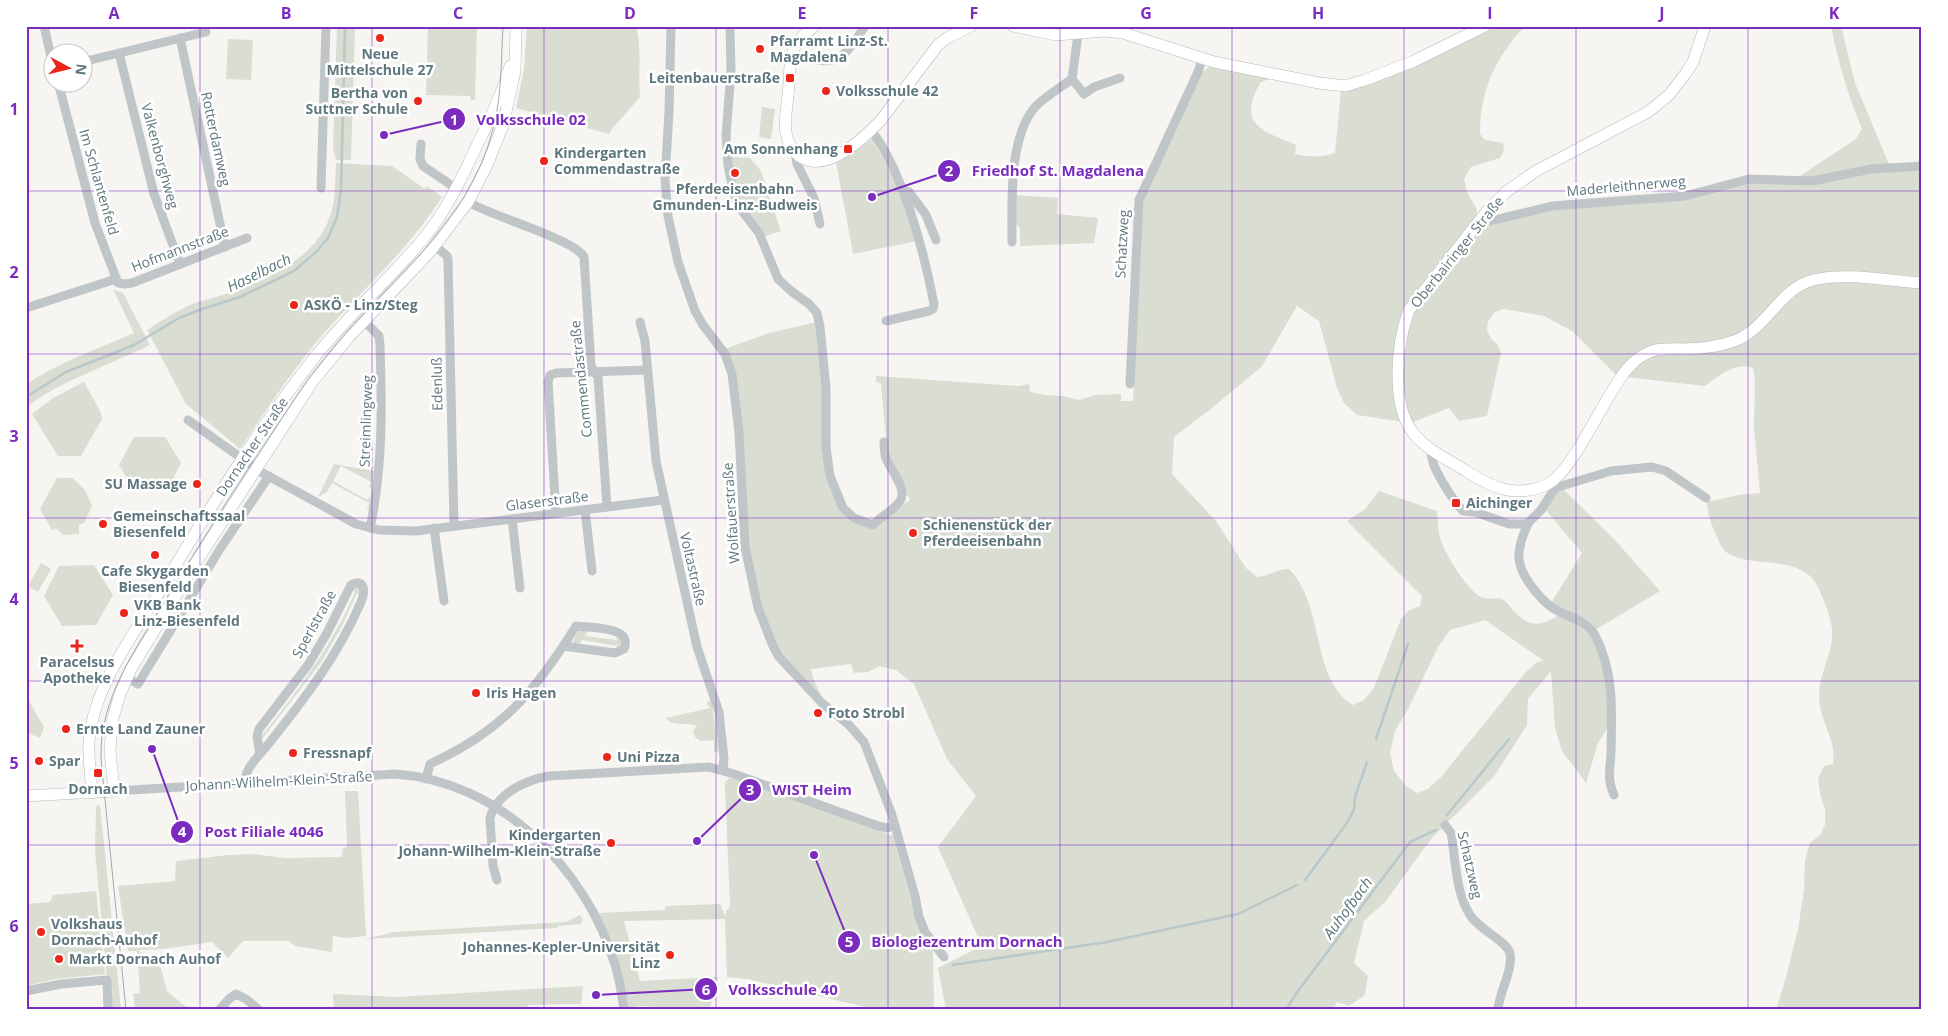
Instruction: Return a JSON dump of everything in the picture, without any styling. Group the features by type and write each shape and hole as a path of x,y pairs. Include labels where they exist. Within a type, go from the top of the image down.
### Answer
{"street":[{"path":"44,26 48,42"},
{"path":"321,188 326,26"},
{"name":"Wolfauerstraße","path":"671,26 665,179 668,216 678,262 695,311 725,354 732,374 739,432 745,548 758,608 772,646 779,657 822,704 849,726 864,742 895,826 919,917 925,932 944,957"},
{"path":"730,26 731,62 726,115 726,144 734,196 742,211 759,233 778,279 790,291 809,304 818,317 826,394 826,448 830,476 843,508 854,518 873,525 879,518 898,504 902,496 900,487 886,459 884,442"},
{"path":"814,26 800,39 792,55 786,130 789,144 798,155 811,161 827,160 848,149 871,131 938,45 947,38 971,26"},
{"path":"792,55 818,60 837,60 844,55 865,26"},
{"path":"1013,26 1048,34 1078,34 1104,31 1123,33 1202,59 1319,83 1345,86 1366,80 1414,61 1485,26"},
{"name":"Oberbairinger Straße","path":"1705,26 1686,74 1659,105 1536,171 1506,192 1482,217 1414,304 1404,322 1399,368 1402,405 1409,426 1414,434 1432,450 1483,482 1498,489 1525,491 1611,471 1652,467 1666,471 1706,498"},
{"name":"Dornacher Straße","path":"114,791 110,751 111,731 117,705 127,678 193,567 320,371 435,246 468,202 494,150 516,30"},
{"path":"92,60 206,32"},
{"path":"1012,242 1013,186 1021,132 1038,104 1072,79 1078,34"},
{"name":"Rotterdamweg","path":"180,38 225,246"},
{"name":"Valkenborghweg","path":"120,53 154,194 180,264"},
{"name":"Schatzweg","path":"1130,384 1139,200 1198,72 1202,59"},
{"path":"1072,79 1084,94 1120,78"},
{"name":"Im Schlantenfeld","path":"60,92 85,192 95,224 119,281"},
{"name":"Dornacher Straße","path":"92,792 89,742 92,724 104,688 122,653 183,552 298,379 318,352 418,244 438,219 457,189 503,102"},
{"path":"871,131 883,148 904,191 918,234 934,304 933,308 929,311 886,321"},
{"path":"421,144 420,159 424,166 457,189"},
{"path":"798,155 796,158 797,164 814,198 820,224"},
{"name":"Maderleithnerweg","path":"1482,217 1490,222 1552,206 1685,196 1749,178 1770,178 1802,182 1872,169 1922,166"},
{"path":"904,191 909,192 926,215 936,240"},
{"name":"Commendastraße","path":"468,202 477,208 565,243 582,254 585,265 591,366 598,377 607,507"},
{"name":"Hofmannstraße","path":"26,308 119,281 132,283 247,238"},
{"name":"Edenluß","path":"435,246 447,256 448,260 454,526"},
{"path":"1614,795 1609,779 1611,762 1611,698 1605,659 1592,630 1585,624 1548,604 1525,578 1520,569 1520,549 1524,532 1529,522 1548,501 1553,485 1568,464 1619,378 1630,366 1653,349 1717,346 1735,340 1757,328 1796,286 1812,281 1842,276 1922,283"},
{"name":"Streimlingweg","path":"364,321 379,336 381,351 381,440 370,528"},
{"name":"Voltastraße","path":"640,322 644,332 652,432 663,500 696,647 719,712 724,758 723,770"},
{"path":"556,514 548,382 550,376 556,373 647,370"},
{"name":"Glaserstraße","path":"188,420 256,469 352,522 370,528 408,531 663,500"},
{"path":"1432,450 1431,456 1434,464 1456,503 1463,511 1475,512 1509,524 1529,522"},
{"path":"127,678 138,684 216,556 269,476"},
{"path":"585,510 592,571"},
{"path":"512,519 520,588"},
{"path":"434,528 444,601"},
{"name":"Sperlstraße","path":"245,782 247,772 334,657 347,634 364,594 364,588 361,584 353,584 349,588 313,657 259,729 257,737 260,754"},
{"path":"426,779 430,764 466,747 491,729 533,689 576,626 618,631 624,635 626,642 622,651 615,653 563,646"},
{"path":"497,880 493,866 490,818 495,807 504,796 516,788 537,778 549,776 709,767 723,770 878,826 887,828 895,826"},
{"name":"Johann-Wilhelm-Klein-Straße","path":"26,796 381,774 406,775 456,788 495,807 525,828 571,878 592,910 615,964 624,1010"},
{"name":"Schatzweg","path":"1445,825 1451,833 1461,893 1469,914 1480,928 1505,945 1510,954 1508,971 1500,994 1498,1010"},
{"path":"26,991 61,984 106,980 108,1010"},
{"path":"219,1010 228,999 236,994 246,999 259,1010"}],"shaded area":[{"path":"337,26 355,26 351,160 336,160 333,148"},
{"path":"428,26 477,26 475,100 471,100 470,96 426,95"},
{"path":"527,26 636,26 639,52 640,97 609,134 516,108 524,69"},
{"path":"1492,26 1525,26 1505,50 1491,76 1483,103 1480,134 1485,140 1503,143 1504,150 1500,158 1471,167 1464,179 1467,192 1476,208 1480,225 1490,225 1535,211 1652,202 1743,182 1801,183 1800,176 1856,139 1862,129 1844,78 1831,26 1841,26 1855,83 1891,169 1922,168 1922,1010 1776,1010 1798,929 1804,890 1805,860 1810,843 1820,835 1825,825 1825,809 1820,794 1818,778 1824,766 1833,764 1834,756 1831,739 1820,706 1819,688 1830,651 1832,633 1826,606 1812,578 1790,566 1741,559 1731,555 1723,549 1710,519 1707,502 1739,495 1760,493 1754,426 1755,379 1753,368 1733,368 1705,386 1617,376 1572,331 1544,316 1504,309 1495,312 1488,321 1487,330 1492,340 1498,345 1501,353 1487,416 1459,421 1449,408 1411,423 1357,415 1344,403 1337,388 1319,321 1297,306 1262,366 1174,437 1172,474 1216,521 1246,568 1257,577 1289,569 1300,584 1308,602 1330,679 1340,694 1353,705 1364,700 1374,688 1401,619 1408,611 1420,606 1422,596 1347,521 1365,509 1379,491 1437,511 1439,535 1443,545 1451,562 1475,593 1487,599 1498,598 1503,600 1520,617 1530,623 1541,623 1560,614 1590,631 1604,662 1610,724 1598,743 1586,783 1562,751 1555,728 1551,671 1528,699 1527,725 1495,775 1431,839 1386,901 1364,921 1354,963 1368,976 1365,995 1349,1006 1337,1002 1333,1010 946,1010 938,968 982,946 938,847 976,796 947,759 914,684 896,670 879,666 868,672 854,673 851,664 811,669 814,681 825,703 780,654 767,624 749,555 725,349 769,333 817,322 836,499 864,525 886,515 910,500 888,459 881,383 876,382 876,376 1019,386 1029,384 1030,392 1046,395 1063,396 1079,400 1095,395 1121,394 1121,401 1133,401 1143,200 1202,72 1211,66 1276,77 1261,82 1254,96 1251,108 1252,117 1256,124 1263,130 1296,145 1295,154 1325,156 1335,153 1341,89 1415,64","holes":["1485,620 1544,661 1537,662 1526,672 1441,777 1428,789 1417,793 1406,786 1394,771 1390,753 1395,731 1409,707 1438,647 1450,630"]},
{"path":"228,39 253,40 251,80 226,79"},
{"path":"762,107 775,109 771,139 759,137"},
{"path":"872,139 899,187 917,241 853,254 836,162 847,157"},
{"path":"730,157 750,158 761,171 781,231 763,237 740,204"},
{"name":"ASKÖ - Linz/Steg","path":"336,163 392,166 425,189 427,186 442,197 401,251 313,346 240,449 186,404 147,330 190,305 258,282 303,255 315,243 331,213 335,194"},
{"path":"1016,195 1058,198 1057,214 1098,218 1094,243 1020,246 1020,228 1015,223"},
{"path":"113,289 123,293 150,345 56,388 26,407 26,384 65,362 134,333"},
{"path":"84,382 101,413 102,419 81,456 58,456 32,414 53,398"},
{"path":"134,437 165,437 181,463 167,490 135,491 119,465"},
{"path":"334,464 374,471 371,488 369,487 371,482 341,466 333,481 367,500 370,495 369,509 367,509 369,503 332,483 327,492 318,497"},
{"path":"57,478 73,478 85,490 92,506 84,523 79,525 79,534 63,535 56,528 52,530 40,509"},
{"path":"1563,489 1614,539 1660,591 1595,630 1551,603 1582,553 1545,509 1556,493"},
{"path":"41,563 51,569 38,592 28,586"},
{"path":"94,565 113,595 96,625 62,626 44,596 59,566"},
{"path":"359,587 361,596 357,593 342,626 322,661 262,739 262,748 261,730 262,736 325,649 346,612 355,592 351,589"},
{"path":"581,630 589,630 585,636 616,640 620,634 624,643 614,652 617,646 582,640 578,645 572,644 577,633"},
{"path":"26,696 44,727 40,738 26,732"},
{"path":"711,701 718,751 714,752 714,740 700,741 695,737 693,730 697,726 672,723 666,718 710,708 706,702"},
{"path":"729,778 737,779 893,836 917,921 933,949 934,1010 878,1010 747,979 727,977 725,919 624,921 640,981 718,977 710,1008 706,1010 641,1006 627,1008 598,913 665,910 665,906 720,904 726,917 726,910 728,910 730,905 725,783"},
{"path":"345,791 358,791 366,936 346,938 333,936 332,952 295,946 289,941 243,941 228,958 212,942 163,949 138,950 161,968 167,991 190,1010 135,1010 133,994 140,993 137,951 128,951 118,886 175,881 176,861 252,854 286,858 342,857 343,848 347,847"},
{"path":"100,805 121,1010 110,1010 95,851 96,806"},
{"path":"96,891 105,974 55,979 26,986 26,904 50,902 53,895"},
{"path":"580,915 583,920 581,924 559,926 556,928 366,939 394,932 566,922"},
{"path":"583,986 581,1004 528,1005 526,1010 334,1010 333,994 397,997"}],"waterway":[{"name":"Haselbach","path":"26,397 66,372 134,345 179,318 240,297 294,271 316,252 328,238 337,217 341,190 345,26"},
{"path":"1376,739 1408,644"},
{"name":"Auhofbach","path":"1447,815 1509,739"},
{"path":"1305,880 1347,823 1354,809 1355,797 1367,762"},
{"name":"Auhofbach","path":"1286,1010 1298,991 1410,842 1436,830"},
{"path":"953,965 1107,942 1238,914 1297,885"}],"tram line":[{"path":"126,1010 101,759 106,715 113,695 121,675 166,599 230,496 302,389 346,334 421,254 464,197 481,165 496,116 501,78 503,26"}],"place":[{"name":"Neue Mittelschule 27","path":"380,38"},
{"name":"Pfarramt Linz-St. Magdalena","path":"760,49"},
{"name":"Leitenbauerstraße","path":"790,78"},
{"name":"Volksschule 42","path":"826,91"},
{"name":"Bertha von Suttner Schule","path":"418,101"},
{"name":"Volksschule 02","path":"384,135"},
{"name":"Am Sonnenhang","path":"848,149"},
{"name":"Kindergarten Commendastraße","path":"544,161"},
{"name":"Pferdeeisenbahn Gmunden-Linz-Budweis","path":"735,173"},
{"name":"Friedhof St. Magdalena","path":"872,197"},
{"name":"ASKÖ - Linz/Steg","path":"294,305"},
{"name":"SU Massage","path":"197,484"},
{"name":"Aichinger","path":"1456,503"},
{"name":"Gemeinschaftssaal Biesenfeld","path":"103,524"},
{"name":"Schienenstück der Pferdeeisenbahn","path":"913,533"},
{"name":"Cafe Skygarden Biesenfeld","path":"155,555"},
{"name":"VKB Bank Linz-Biesenfeld","path":"124,613"},
{"name":"Paracelsus Apotheke","path":"77,646"},
{"name":"Iris Hagen","path":"476,693"},
{"name":"Foto Strobl","path":"818,713"},
{"name":"Ernte Land Zauner","path":"66,729"},
{"name":"Post Filiale 4046","path":"152,749"},
{"name":"Fressnapf","path":"293,753"},
{"name":"Uni Pizza","path":"607,757"},
{"name":"Spar","path":"39,761"},
{"name":"Dornach","path":"98,773"},
{"name":"WIST Heim","path":"697,841"},
{"name":"Kindergarten Johann-Wilhelm-Klein-Straße","path":"611,843"},
{"name":"Biologiezentrum Dornach","path":"814,855"},
{"name":"Volkshaus Dornach-Auhof","path":"41,932"},
{"name":"Johannes-Kepler-Universität Linz","path":"670,955"},
{"name":"Markt Dornach Auhof","path":"59,959"},
{"name":"Volksschule 40","path":"596,995"}]}
